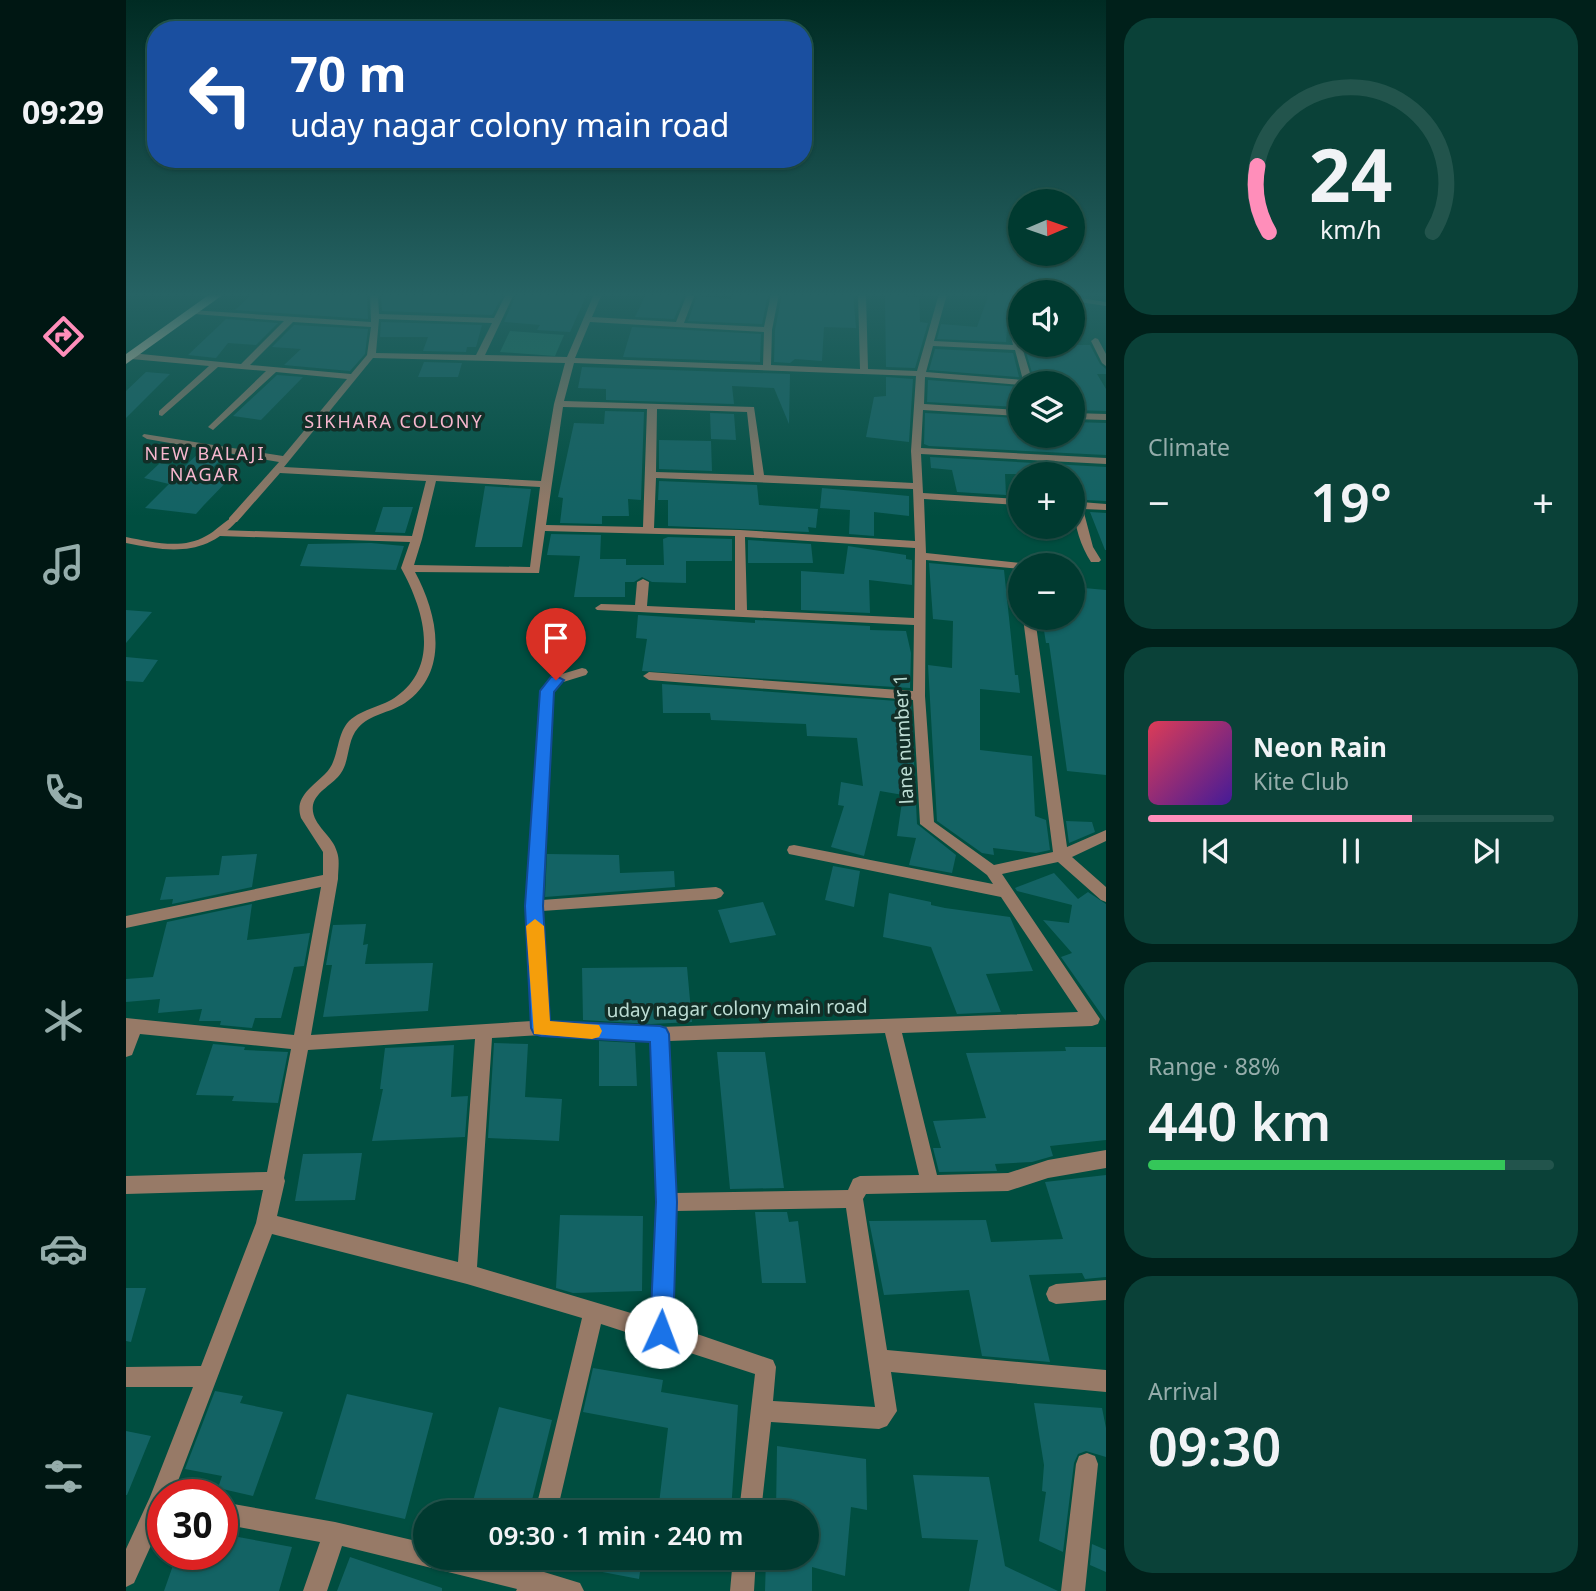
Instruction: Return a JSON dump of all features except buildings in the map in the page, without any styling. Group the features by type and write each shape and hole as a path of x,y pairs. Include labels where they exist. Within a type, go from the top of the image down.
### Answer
{"street":[{"path":"162,413 211,368"},
{"path":"213,427 275,368"},
{"path":"277,368 353,377"},
{"path":"233,520 360,368"},
{"path":"407,568 534,571 559,404 568,368"},
{"path":"807,368 1008,381"},
{"name":"lane number 1","path":"922,368 916,452 920,551 919,696 927,824 992,871"},
{"path":"559,404 751,410 759,478"},
{"path":"921,407 1008,412"},
{"path":"648,531 652,408"},
{"path":"1085,416 1106,417"},
{"path":"147,436 286,460"},
{"path":"916,452 1106,461"},
{"path":"277,470 546,484"},
{"path":"650,475 759,478 1008,501"},
{"path":"169,1479 205,1376 266,1223 276,1181 330,879 330,853 305,814 306,803 311,793 337,769 345,735 356,722 402,698 420,680 428,663 432,636 423,595 407,568 431,480"},
{"path":"1085,506 1106,507"},
{"path":"540,528 740,533 920,551 1008,564"},
{"path":"220,533 416,539"},
{"path":"740,533 741,613"},
{"path":"1085,539 1095,560"},
{"path":"641,609 643,582"},
{"path":"601,608 919,622"},
{"path":"1031,630 1061,856 1106,896"},
{"path":"541,1028 534,906 547,691 556,680 582,672"},
{"path":"649,676 919,696"},
{"path":"992,871 1061,856 1106,835"},
{"path":"794,850 1005,892"},
{"name":"uday nagar colony main road","path":"130,1027 300,1042 541,1028 660,1034 1092,1019 992,871"},
{"path":"126,922 330,879"},
{"path":"534,906 716,893"},
{"path":"892,1026 930,1184"},
{"path":"126,1049 130,1027"},
{"path":"467,1275 484,1033"},
{"path":"660,1034 666,1202 661,1332"},
{"path":"761,1411 883,1416 886,1410 854,1199 860,1185 1008,1182 1048,1169 1106,1159"},
{"path":"126,1185 276,1181"},
{"path":"666,1202 854,1199"},
{"path":"266,1223 467,1275 661,1332 766,1367 751,1500"},
{"path":"1056,1294 1106,1290"},
{"path":"549,1500 593,1314"},
{"path":"878,1360 1106,1381"},
{"path":"126,1377 205,1376"},
{"path":"1073,1591 1087,1464"},
{"path":"238,1516 334,1533 413,1552"},
{"path":"126,1575 147,1531"},
{"path":"315,1591 334,1533"},
{"path":"499,1570 531,1576 572,1591"},
{"path":"742,1591 744,1570"}],"lane":[{"path":"126,540 177,548 204,543 220,533 233,520"}],"slow traffic":[{"path":"535,926 541,1028 592,1031"}],"district":[{"name":"SIKHARA COLONY","path":"394,422"},
{"name":"NEW BALAJI NAGAR","path":"205,464"}],"route":[{"path":"556,680 547,691 536,841 534,906 541,1028 660,1034 666,1202 661,1332"}]}
